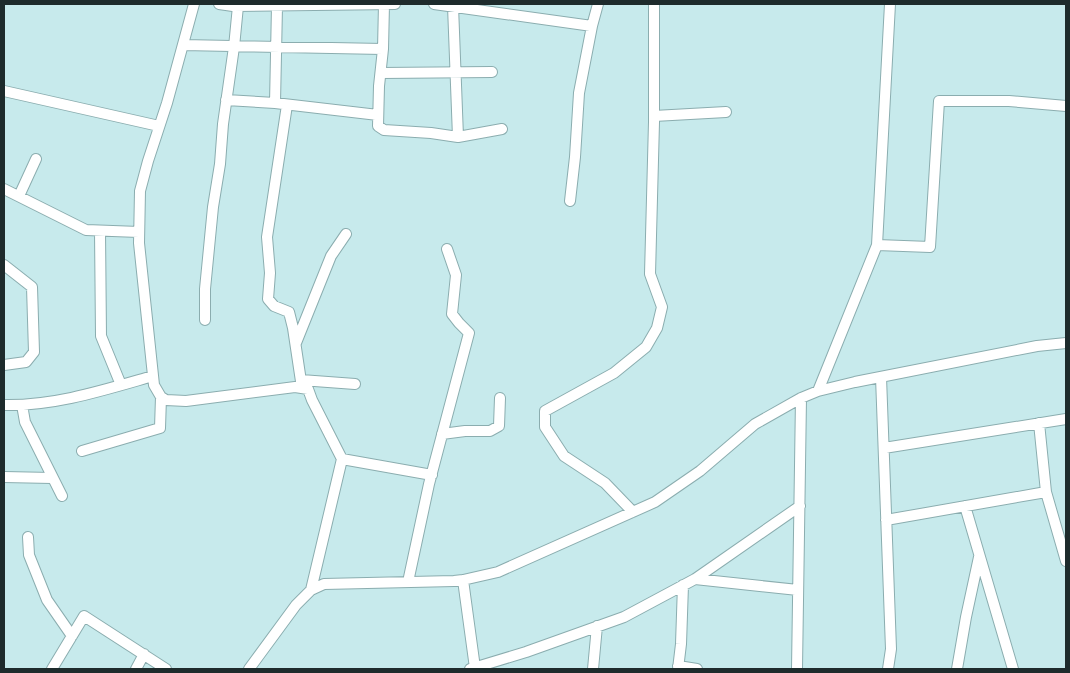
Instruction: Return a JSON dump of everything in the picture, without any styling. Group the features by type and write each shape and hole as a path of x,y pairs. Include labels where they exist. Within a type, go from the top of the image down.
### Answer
{"street":[{"path":"82,451 160,428 160,397 154,385 139,243 140,191 167,103 194,4"},
{"path":"219,4 238,6 395,4"},
{"path":"384,4 378,126 384,130 431,133 458,138 502,129"},
{"path":"434,4 592,26"},
{"path":"570,202 575,157 578,93 598,4"},
{"path":"633,512 605,483 564,456 545,427 545,411 614,373 646,347 657,328 662,307 650,274 654,116 654,4"},
{"path":"818,391 877,245 890,4"},
{"path":"205,320 205,289 213,207 220,164 223,124 238,6"},
{"path":"275,103 277,6"},
{"path":"453,6 458,138"},
{"path":"183,45 383,49"},
{"path":"381,72 492,72"},
{"path":"4,91 159,126"},
{"path":"226,100 287,104 378,115"},
{"path":"877,245 930,247 938,101 1009,101 1066,106"},
{"path":"287,104 267,237 270,273 268,299 274,306 289,312 294,328 302,384 308,389 342,459 311,590"},
{"path":"654,116 726,112"},
{"path":"19,196 36,159"},
{"path":"4,189 86,230 139,232"},
{"path":"100,231 101,336 121,385"},
{"path":"296,344 331,256 346,234"},
{"path":"408,582 442,434 469,333 452,314 456,275 447,249"},
{"path":"4,265 32,287 34,352 26,362 4,365"},
{"path":"249,669 296,605 311,590 324,584 462,580 498,572 655,502 700,471 755,424 801,398 818,391 1037,346 1066,343"},
{"path":"4,405 22,405 86,395 153,376"},
{"path":"881,377 891,649 888,669"},
{"path":"160,397 166,400 186,401 295,387 302,384 355,384"},
{"path":"442,434 465,431 490,431 499,426 500,398"},
{"path":"797,669 801,398"},
{"path":"22,405 25,422 62,496"},
{"path":"884,448 1066,419"},
{"path":"1039,423 1046,492 1066,561"},
{"path":"342,459 432,475"},
{"path":"4,476 52,478"},
{"path":"886,520 1046,492"},
{"path":"462,580 473,669 624,617 695,579 800,506"},
{"path":"965,506 1013,669"},
{"path":"28,537 29,556 47,600 72,636"},
{"path":"957,669 979,556"},
{"path":"695,579 798,590"},
{"path":"684,585 678,668 697,669"},
{"path":"52,669 84,616 166,669"},
{"path":"593,669 597,626"},
{"path":"136,669 144,654"}]}
